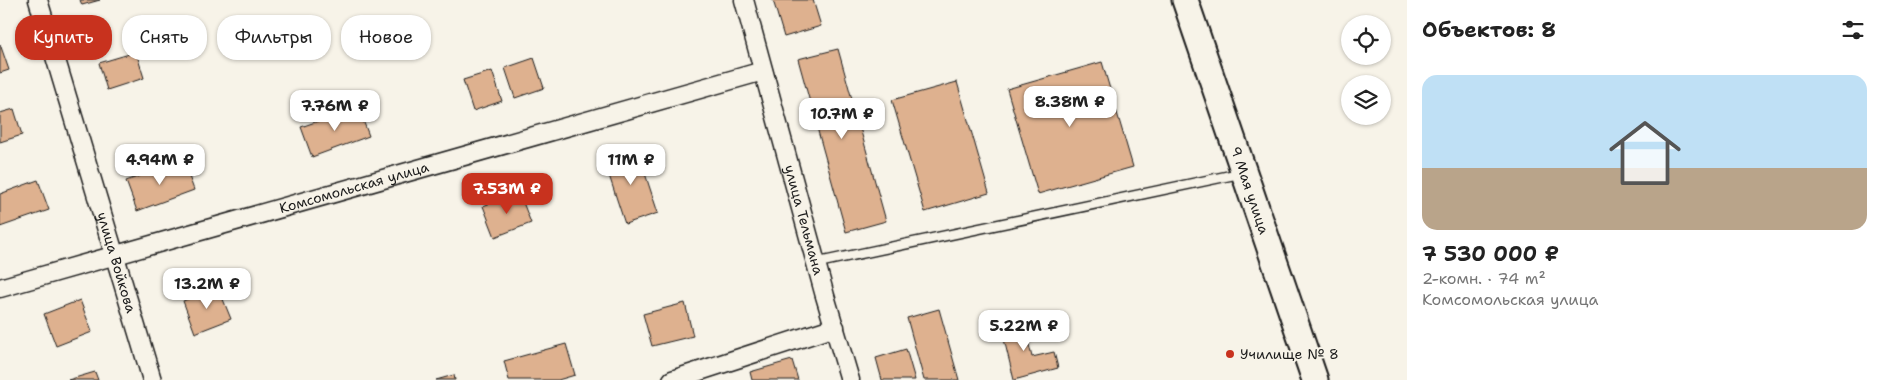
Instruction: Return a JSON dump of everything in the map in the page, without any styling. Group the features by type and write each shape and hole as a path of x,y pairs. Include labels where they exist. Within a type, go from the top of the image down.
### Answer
{"main road":[{"name":"9 Мая улица","path":"1185,0 1315,380"}],"street":[{"name":"улица Войкова","path":"38,0 152,380"},
{"name":"улица Тельмана","path":"744,0 850,380"},
{"name":"Комсомольская улица","path":"0,288 764,71"},
{"path":"672,380 834,327"}],"lane":[{"path":"816,263 1244,173"}],"building":[{"path":"80,0 100,0 82,5"},
{"path":"773,0 813,0 821,26 784,37"},
{"path":"0,44 9,70 0,73"},
{"path":"838,49 886,221 846,232 798,59"},
{"path":"122,56 122,60 138,60 144,78 107,90 99,63"},
{"path":"534,58 544,88 515,98 505,68"},
{"path":"1102,62 1133,167 1038,194 1007,89"},
{"path":"492,71 502,101 473,111 463,80"},
{"path":"957,82 989,193 925,212 892,100"},
{"path":"358,107 369,136 312,157 301,127"},
{"path":"14,109 22,135 0,142 0,113"},
{"path":"637,149 658,213 625,224 604,160"},
{"path":"183,160 194,190 137,211 126,181"},
{"path":"38,180 49,210 0,227 0,194"},
{"path":"519,192 531,223 495,237 483,206"},
{"path":"218,287 231,319 195,333 183,301"},
{"path":"80,300 92,332 56,346 44,314"},
{"path":"685,303 693,336 652,346 643,314"},
{"path":"939,309 959,380 924,380 907,318"},
{"path":"1022,317 1032,357 1054,352 1058,368 1014,380 1000,323"},
{"path":"566,344 575,375 558,380 509,380 504,361"},
{"path":"906,349 915,380 882,380 876,358"},
{"path":"792,360 798,380 752,380 750,372"},
{"path":"95,372 98,380 68,380"},
{"path":"454,375 455,380 436,380"}],"place":[{"name":"Училище № 8","path":"1230,354"}]}
